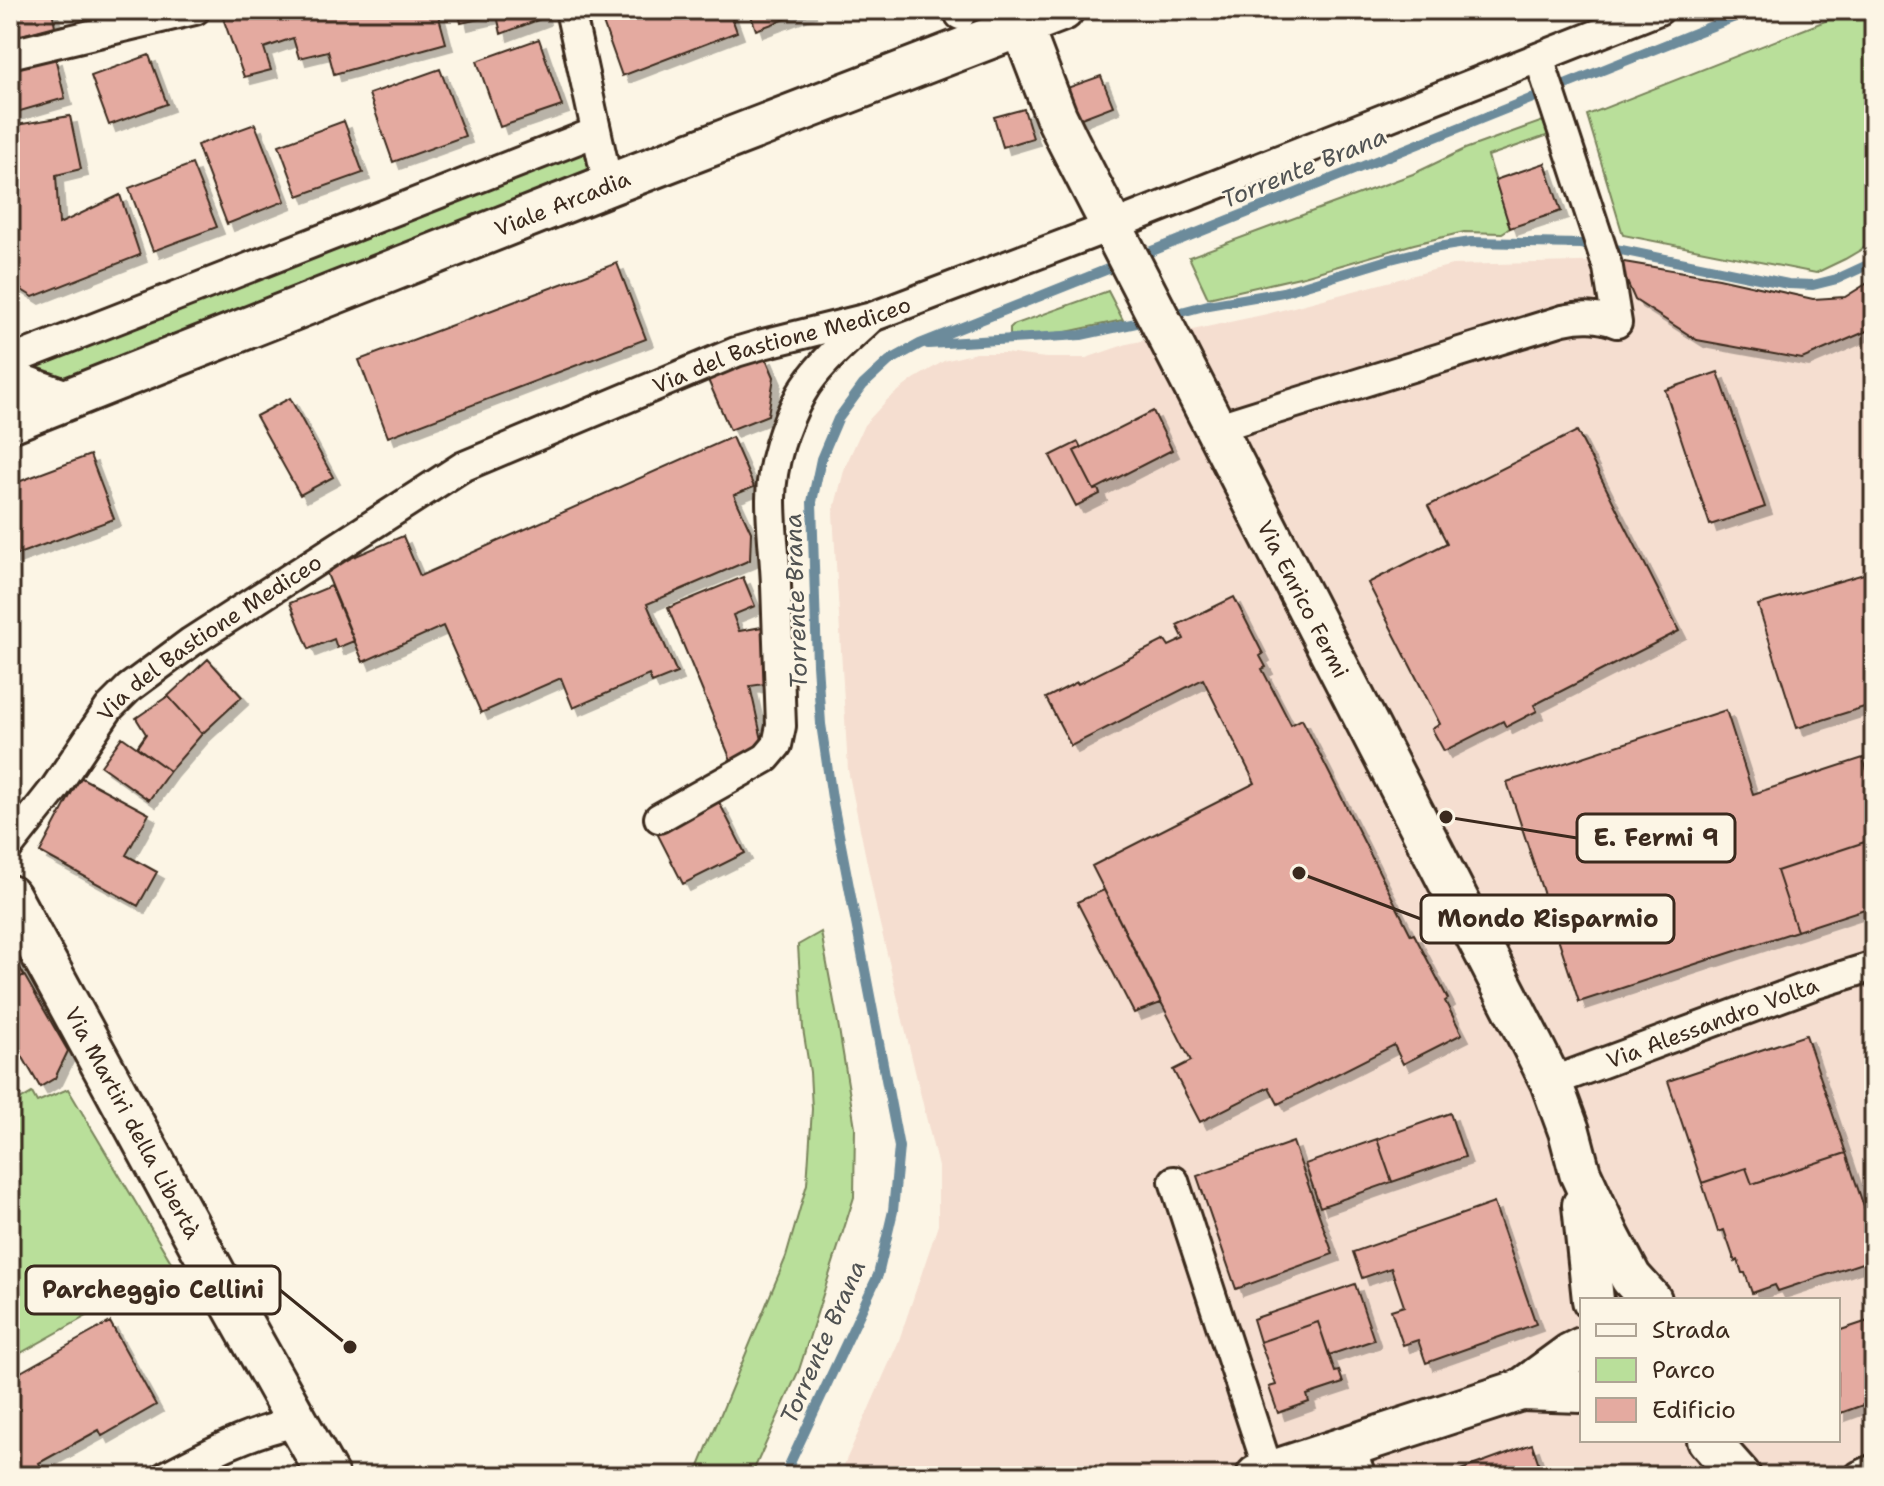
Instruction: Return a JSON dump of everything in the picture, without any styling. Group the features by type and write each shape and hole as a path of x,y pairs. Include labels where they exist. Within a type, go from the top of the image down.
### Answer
{"street":[{"path":"10,54 195,10"},
{"path":"570,10 608,185"},
{"name":"Viale Arcadia","path":"10,422 608,185 1063,10"},
{"name":"Via del Bastione Mediceo","path":"10,845 55,788 109,708 129,688 191,642 462,467 736,352 872,317 1115,233 1542,66 1659,10"},
{"name":"Via Enrico Fermi","path":"1022,27 1056,116 1551,1082 1580,1173 1593,1298"},
{"path":"1215,428 1563,320 1596,317 1617,323 1608,268 1542,66"},
{"path":"10,361 596,132"},
{"path":"659,818 756,765 777,745 781,726 771,499 775,463 790,418 811,379 872,317"},
{"path":"10,381 64,400"},
{"name":"Via Martiri della Libertà","path":"10,896 328,1476"},
{"name":"Via Alessandro Volta","path":"1551,1082 1813,985 1874,966"},
{"name":"Via Enrico Fermi","path":"1580,1173 1621,1261 1649,1298"},
{"path":"1174,1181 1263,1474 1355,1461 1521,1390 1580,1349"},
{"path":"1521,1390 1580,1392"},
{"path":"166,1476 243,1438 299,1422"},
{"path":"1710,1442 1740,1476"},
{"path":"1736,1442 1752,1476"},
{"path":"1859,1476 1874,1469"}],"shaded area":[{"path":"1618,261 1719,278 1813,299 1845,297 1874,280 1874,1476 839,1476 898,1343 938,1225 938,1167 877,912 848,770 833,513 845,467 864,425 888,399 944,361 976,353 1086,358 1127,344 1267,314 1452,265"}],"green space":[{"path":"1853,10 1874,10 1874,242 1816,273 1623,235 1587,115"},
{"path":"1543,121 1549,135 1488,156 1510,228 1502,233 1464,232 1304,276 1208,298 1189,257 1413,174 1465,149"},
{"path":"592,146 591,162 583,174 59,381 40,374 36,367"},
{"path":"1108,291 1123,320 1066,332 1010,335 1013,325"},
{"path":"821,932 855,1127 854,1197 799,1370 751,1476 695,1476 786,1257 807,1184 812,1109 798,945"},
{"path":"68,1089 174,1267 10,1359 10,1106 32,1093 37,1102"}],"building":[{"path":"10,10 52,10 55,26 10,38"},
{"path":"252,10 437,10 446,43 334,74 328,51 299,58 293,38 264,48 271,70 244,77 223,18"},
{"path":"458,10 542,10 543,18 501,34 497,15 461,23"},
{"path":"617,10 729,10 737,32 622,76 601,17"},
{"path":"749,10 810,10 756,30"},
{"path":"539,39 562,106 500,127 477,61"},
{"path":"149,55 167,104 109,125 91,76"},
{"path":"55,57 65,98 10,114 10,68"},
{"path":"440,69 465,136 393,162 369,94"},
{"path":"1101,76 1113,106 1079,119 1067,88"},
{"path":"1024,109 1033,138 1003,147 994,117"},
{"path":"70,116 81,169 56,175 59,224 120,195 140,255 33,297 17,287 10,241 10,126"},
{"path":"344,121 363,173 298,196 279,145"},
{"path":"255,124 285,201 227,224 197,145"},
{"path":"1545,163 1561,211 1510,228 1495,180"},
{"path":"192,164 217,227 153,251 129,188"},
{"path":"1618,261 1719,278 1813,299 1845,297 1874,279 1874,328 1802,359 1697,340 1635,300"},
{"path":"617,263 646,339 388,437 359,360"},
{"path":"765,356 774,377 768,415 730,430 708,380"},
{"path":"1718,372 1765,507 1710,525 1665,390"},
{"path":"290,398 333,477 300,495 256,416"},
{"path":"1153,411 1172,450 1094,490 1074,451"},
{"path":"1577,431 1679,631 1534,705 1537,711 1506,727 1503,721 1444,751 1432,729 1440,724 1368,583 1447,543 1428,506"},
{"path":"732,437 754,487 734,495 751,532 750,560 647,604 677,673 652,683 649,675 573,708 561,678 481,713 443,626 363,662 325,569 403,536 420,576"},
{"path":"1078,442 1081,448 1074,451 1094,490 1098,489 1100,494 1076,506 1050,456"},
{"path":"90,455 114,519 10,557 10,485"},
{"path":"1874,571 1874,704 1797,728 1758,605"},
{"path":"743,577 755,606 733,615 739,631 762,627 772,683 750,686 764,749 731,760 668,608"},
{"path":"331,586 354,641 337,648 334,639 309,649 290,603"},
{"path":"1234,597 1263,654 1260,656 1266,667 1262,669 1291,725 1302,719 1411,935 1414,934 1448,999 1445,1001 1462,1034 1403,1064 1394,1045 1278,1104 1269,1087 1200,1122 1173,1070 1191,1061 1092,866 1255,783 1203,679 1071,746 1046,698 1165,640 1169,646 1184,639 1177,625"},
{"path":"208,659 242,697 202,734 168,696"},
{"path":"168,696 202,734 170,771 137,747 146,734 136,718"},
{"path":"1726,710 1753,794 1863,758 1874,792 1874,839 1777,871 1797,931 1579,1002 1507,782"},
{"path":"122,737 170,771 149,800 101,766"},
{"path":"80,777 149,814 126,855 157,872 138,906 40,852"},
{"path":"719,802 745,853 683,884 657,833"},
{"path":"1874,839 1874,906 1797,931 1777,871"},
{"path":"1104,890 1161,1003 1134,1013 1077,902"},
{"path":"10,951 24,975 10,983"},
{"path":"24,975 68,1051 55,1078 40,1087 10,1035 10,983"},
{"path":"1806,1035 1846,1153 1752,1184 1746,1168 1702,1183 1668,1081"},
{"path":"1450,1113 1465,1157 1392,1182 1377,1139"},
{"path":"1377,1139 1392,1182 1320,1207 1305,1164"},
{"path":"1293,1142 1333,1254 1236,1289 1197,1176"},
{"path":"1846,1153 1874,1237 1874,1259 1778,1291 1775,1285 1752,1293 1738,1260 1735,1262 1724,1230 1718,1232 1702,1183 1746,1168 1752,1184"},
{"path":"1494,1203 1536,1324 1426,1363 1418,1340 1403,1345 1391,1310 1404,1306 1391,1268 1362,1278 1353,1252"},
{"path":"1355,1284 1374,1340 1329,1355 1318,1322 1260,1342 1253,1319"},
{"path":"1874,1319 1874,1401 1840,1413 1840,1330"},
{"path":"110,1322 156,1405 102,1436 99,1430 39,1463 46,1476 10,1476 10,1378"},
{"path":"1318,1322 1335,1372 1339,1371 1343,1383 1307,1395 1309,1402 1278,1413 1269,1387 1276,1385 1260,1342"},
{"path":"1532,1444 1543,1476 1444,1476"}],"waterway":[{"name":"Torrente Brana","path":"1137,257 1752,10"},
{"path":"1166,316 1283,292 1391,259 1471,242 1581,244 1788,284 1813,285 1837,279 1874,262"},
{"name":"Torrente Brana","path":"784,1476 878,1275 893,1211 899,1147 832,798 821,724 812,502 821,459 838,419 863,385 889,361 920,344 1123,263"},
{"path":"928,344 1081,335 1150,320"}],"place":[{"name":"E. Fermi 9","path":"1446,817"},
{"name":"Mondo Risparmio","path":"1299,873"},
{"name":"Parcheggio Cellini","path":"350,1347"}]}
